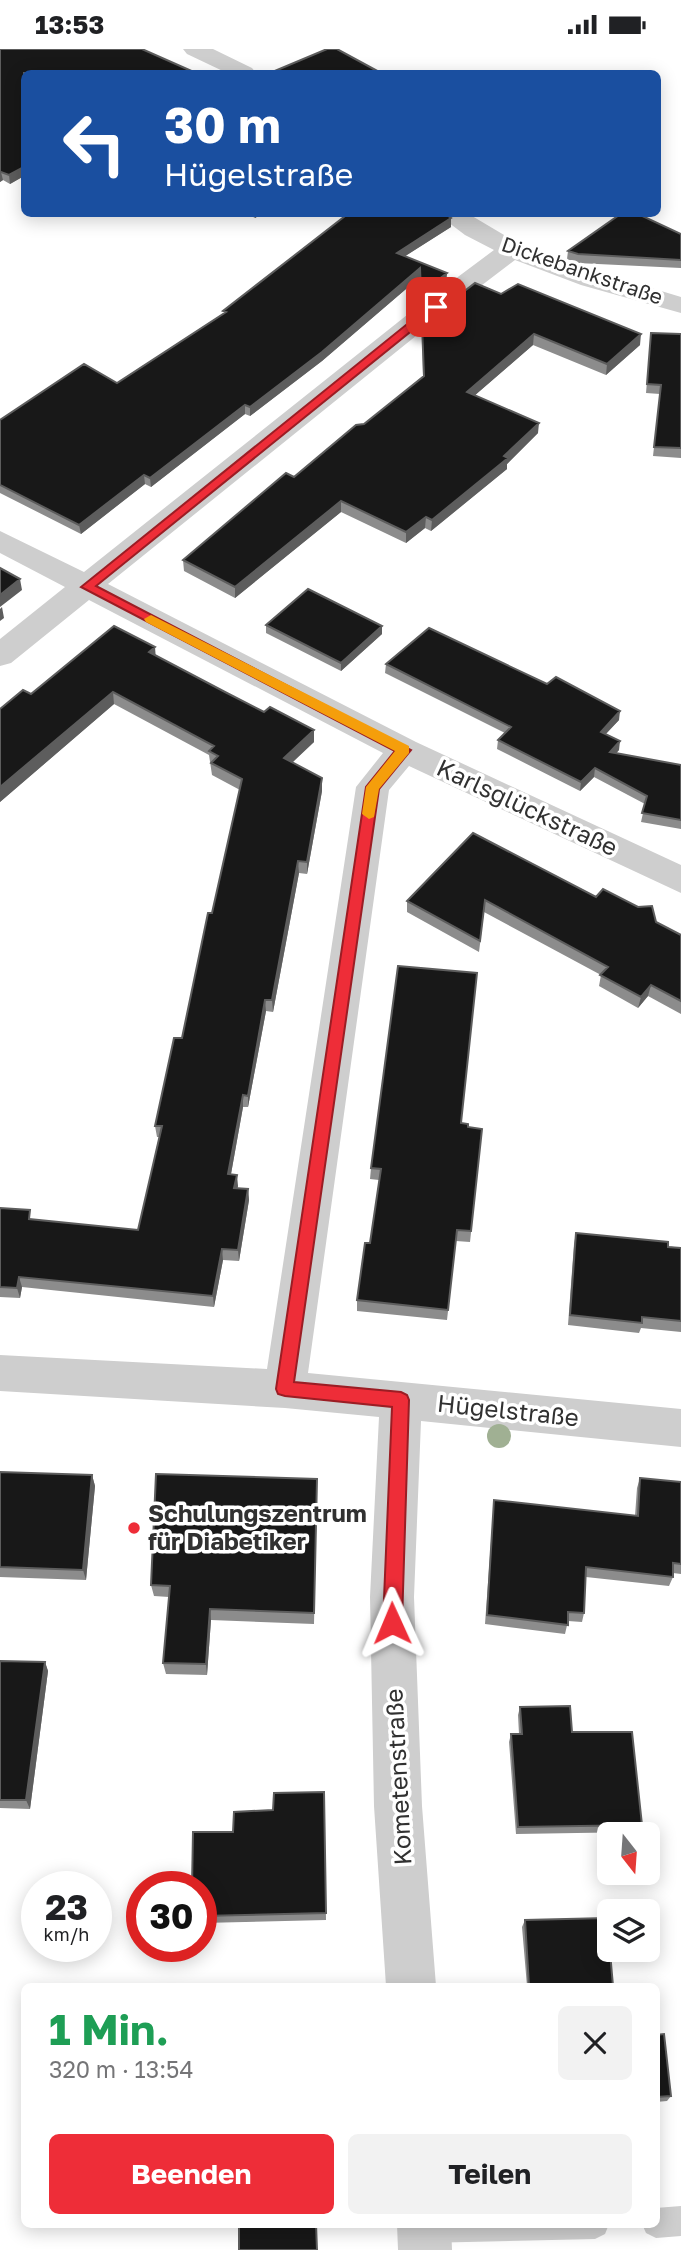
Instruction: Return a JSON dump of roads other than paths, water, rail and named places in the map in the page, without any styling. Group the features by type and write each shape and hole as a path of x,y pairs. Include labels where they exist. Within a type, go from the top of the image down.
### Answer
{"street":[{"path":"195,49 238,70"},
{"name":"Dickebankstraße","path":"455,217 511,250 582,276 681,305"},
{"path":"0,655 417,321 511,250"},
{"name":"Karlsglückstraße","path":"0,541 404,750 681,880"},
{"path":"285,1389 373,787 404,750"},
{"name":"Hügelstraße","path":"0,1373 285,1389 681,1428"},
{"name":"Kometenstraße","path":"401,1400 391,1597 398,1806 411,1983"}],"lane":[{"path":"660,2223 681,2221"},
{"path":"425,2234 527,2228"}],"place":[{"name":"Schulungszentrum für Diabetiker","path":"134,1528"}]}
